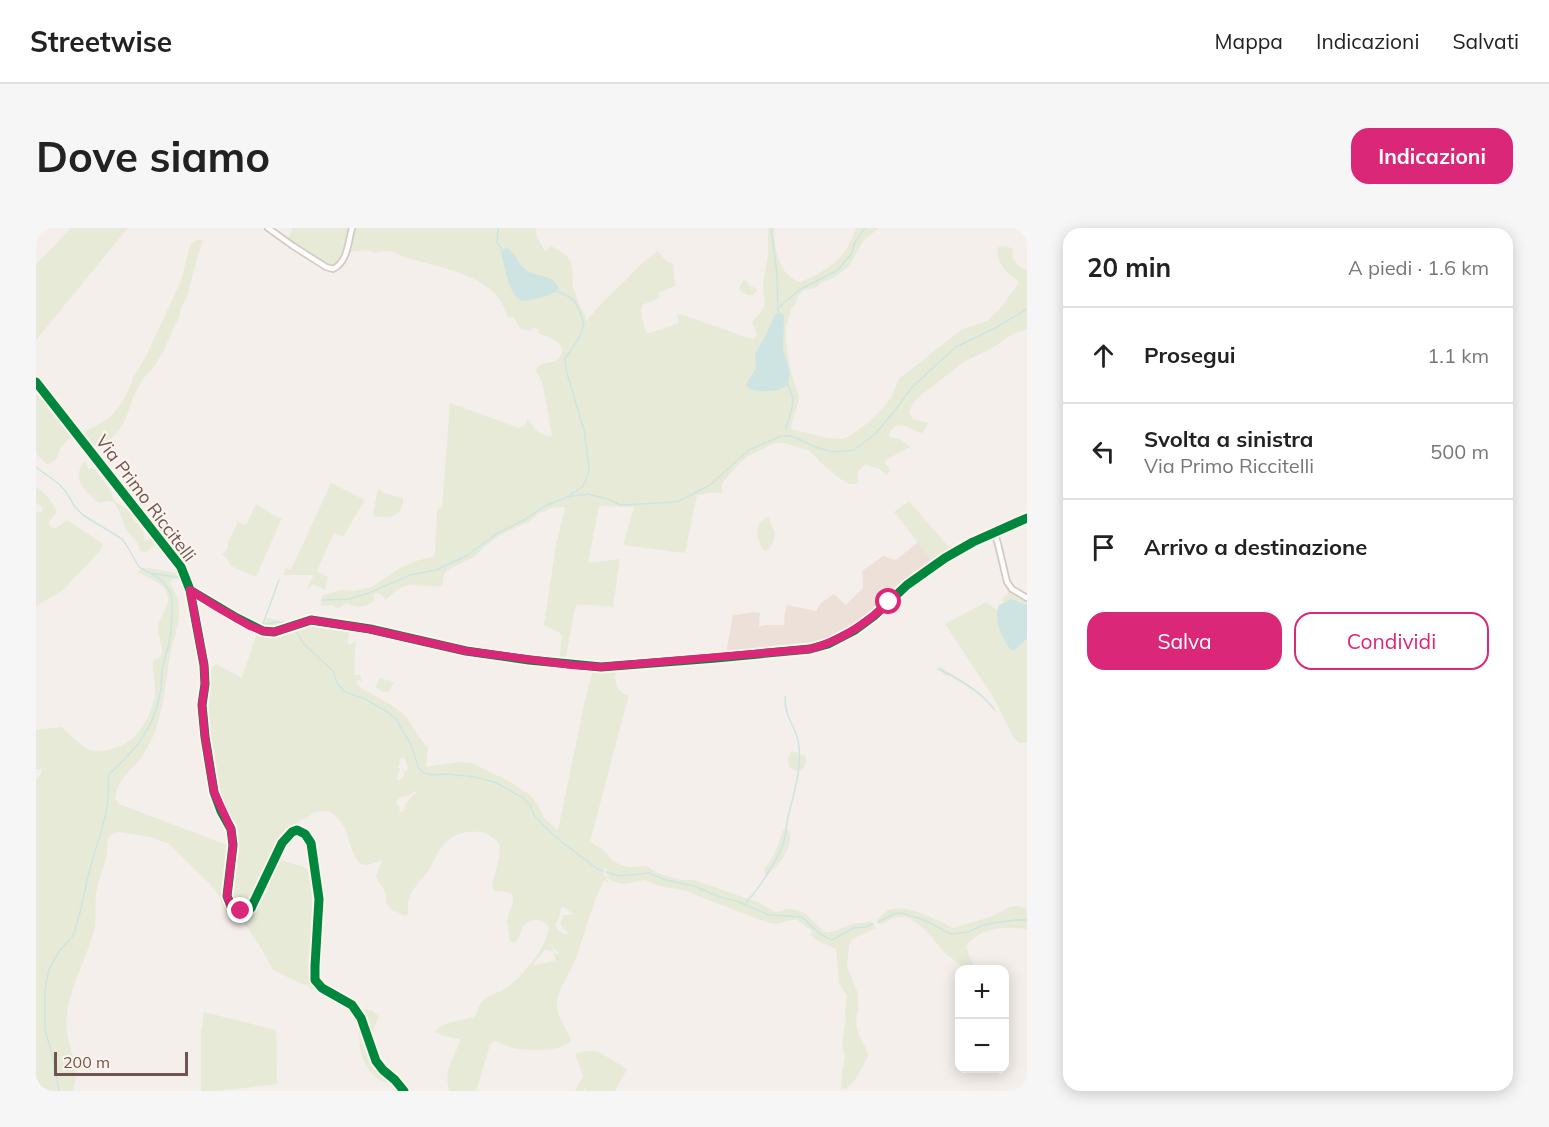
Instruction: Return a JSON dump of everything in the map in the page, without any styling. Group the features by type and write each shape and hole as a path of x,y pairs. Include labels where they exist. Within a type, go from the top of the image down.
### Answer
{"street":[{"path":"268,228 326,267 333,269 338,267 345,258 352,228"},
{"name":"Via Primo Riccitelli","path":"36,382 182,567 190,590 204,665 205,684 202,705 214,792 231,829 233,845 227,896 231,906 241,911 251,908 286,837 292,831 297,830 305,834 311,843 319,899 315,980 322,988 352,1005 361,1018 376,1061 404,1091"},
{"path":"190,590 250,626 263,631 274,632 311,620 369,629 466,651 529,660 601,667 795,651 828,644 855,630 874,616 907,585 945,558 994,532 1027,518"},
{"path":"994,532 1007,582 1027,598"}],"shaded area":[{"path":"506,248 513,253 525,270 553,280 559,287 557,291 540,298 520,300 512,291 507,278 501,251"},
{"path":"778,313 784,315 783,349 790,373 788,385 769,391 749,389 746,384 756,368 755,354 774,316"},
{"path":"918,542 935,564 853,629 821,643 802,647 726,654 733,614 760,613 759,627 784,625 787,605 816,611 821,603 834,594 846,605 863,588 862,571 883,556 896,560"},
{"path":"1011,599 1027,605 1027,639 1015,650 1011,650 1004,641 997,616 999,605"}],"green space":[{"path":"71,228 128,228 36,340 36,264"},
{"path":"293,228 349,228 343,257 331,267 287,240"},
{"path":"352,228 536,228 537,238 545,251 551,246 570,261 574,290 587,321 605,299 658,251 667,262 673,263 675,286 658,293 660,298 642,305 642,320 647,334 679,323 677,313 752,339 757,335 752,322 765,305 763,285 768,254 768,228 775,228 775,244 783,268 793,279 801,282 820,273 836,261 847,248 856,228 879,228 863,241 849,266 835,277 821,283 816,288 804,290 798,296 786,325 791,371 799,396 791,429 827,438 843,439 869,422 891,398 899,379 961,330 987,321 999,310 1019,283 1001,264 998,247 1006,246 1013,249 1015,262 1027,270 1027,329 1013,334 989,350 965,361 919,397 909,413 913,419 928,423 923,433 900,425 892,429 889,435 891,437 901,440 910,447 886,460 885,463 890,470 887,475 880,469 866,465 858,472 858,482 849,484 821,463 810,451 784,443 775,443 748,456 739,464 722,483 722,494 697,495 685,553 623,545 634,507 599,506 588,563 620,559 613,607 577,604 565,662 559,661 562,635 544,625 556,545 565,507 551,508 500,535 474,557 449,569 444,574 442,586 406,586 386,600 381,594 376,593 374,601 361,607 347,603 339,608 333,605 321,606 322,596 341,590 355,591 372,587 400,568 435,556 437,509 442,508 450,403 519,428 524,426 528,419 537,431 552,436 544,390 535,370 540,365 553,362 562,354 560,345 537,333 538,329 534,328 531,331 521,329 513,317 508,318 494,293 472,278 392,252 375,253 368,250 347,252"},
{"path":"197,240 204,240 188,295 163,351 140,384 118,431 102,443 90,446 80,433 109,418 119,407 149,351 181,281 189,249"},
{"path":"744,280 749,286 756,288 757,291 753,295 740,291 739,287"},
{"path":"36,392 74,436 62,446 56,459 47,464 36,454"},
{"path":"84,462 88,469 94,469 101,477 115,501 130,512 142,530 144,541 154,536 156,540 154,545 145,553 140,550 138,543 126,529 115,504 105,501 100,504 82,485 79,474"},
{"path":"331,483 365,500 343,537 334,533 317,571 328,577 325,590 313,584 309,589 307,588 314,575 283,575 286,568 291,570"},
{"path":"36,487 54,505 57,512 49,522 50,526 55,529 67,520 103,544 100,551 63,590 36,606 36,512 41,513 43,510 36,503"},
{"path":"379,489 384,493 403,498 403,504 398,513 385,517 374,516"},
{"path":"909,501 954,553 935,564 894,512"},
{"path":"256,504 282,518 256,577 231,566 226,557 222,555 228,549 228,543 238,522 246,525"},
{"path":"768,517 775,532 771,546 764,551 757,532 760,523"},
{"path":"145,567 175,573 179,569 183,580 173,579 170,583 178,602 178,621 157,727 143,756 120,784 115,799 119,804 227,845 229,838 223,896 227,907 236,913 244,914 253,909 276,859 304,867 313,875 312,983 349,1006 361,1028 347,1006 339,1006 332,999 314,991 307,985 273,970 243,921 228,914 214,888 169,844 150,837 118,832 107,839 106,857 96,893 94,930 67,1011 66,1029 75,1071 73,1091 36,1091 36,779 42,769 36,769 36,730 61,727 86,748 101,751 127,742 142,727 155,698 153,661 161,657 162,653 158,627 168,596 157,582 137,572"},
{"path":"1005,584 1011,591 1027,601 1027,605 1003,602 1003,597 1008,593"},
{"path":"986,602 997,610 1001,631 1011,650 1015,650 1027,639 1027,743 1019,743 1014,738 992,695 945,624"},
{"path":"267,618 291,623 266,629 263,626"},
{"path":"310,623 350,629 347,642 350,645 356,641 355,675 360,675 362,682 358,680 358,686 390,704 406,717 428,747 426,767 459,762 471,763 511,782 531,796 545,819 558,830 593,670 617,670 615,676 617,688 625,695 629,694 590,842 601,848 613,861 624,866 646,866 658,873 681,880 694,880 757,902 776,912 788,909 798,910 806,914 825,932 870,921 876,928 852,939 849,945 847,966 858,994 856,1021 858,1033 869,1055 855,1080 846,1089 841,1088 845,1058 842,1042 847,996 838,982 836,949 814,939 811,935 812,931 796,919 776,924 766,922 688,891 659,886 644,880 624,884 611,881 607,877 606,867 603,870 611,885 604,880 575,961 557,1000 559,1017 571,1041 559,1048 535,1050 510,1047 495,1041 490,1045 476,1091 449,1091 448,1070 460,1040 435,1032 448,1023 474,1017 482,1001 503,990 517,979 538,954 549,927 539,920 530,922 523,926 515,942 510,941 507,920 513,895 493,890 492,885 500,847 493,837 478,832 461,834 443,845 429,870 411,894 408,914 405,916 391,909 386,903 385,891 376,875 383,860 367,865 361,864 354,856 342,824 329,811 314,812 306,819 300,820 298,827 284,834 252,901 240,908 231,904 229,900 234,838 216,795 206,739 204,704 209,689 210,672 216,664 242,678 257,633 287,630","holes":["403,757 408,769 406,772 402,770 405,775 399,781 396,779 401,762 398,760","417,791 406,803 404,811 399,811 400,808 396,802 401,797","561,908 572,913 572,915 563,915 560,924 569,933 567,935 558,930 555,925","551,945 559,953 552,954 555,960 534,966 535,961 544,950 554,951"]},
{"path":"938,665 983,696 997,712 974,691 950,676 944,675"},
{"path":"379,678 394,682 389,691 384,692 376,688"},
{"path":"792,751 806,756 806,763 802,770 796,771 789,767 788,759"},
{"path":"783,830 790,832 787,851 767,876 764,869 773,856"},
{"path":"1017,906 1027,909 1027,929 1002,928 977,936 966,947 973,965 960,965 946,954 924,928 910,919 893,918 881,925 877,921 881,915 899,908 924,914 953,928 990,917"},
{"path":"355,1007 373,1011 379,1017 372,1032 372,1038 381,1058 408,1091 404,1091 380,1065"},
{"path":"204,1012 276,1030 277,1084 201,1091 201,1033"},
{"path":"358,1031 363,1034 375,1067 392,1084 382,1081 366,1065 361,1053"},
{"path":"599,1052 627,1069 615,1091 586,1091 585,1087 583,1091 575,1091 583,1076 575,1053"}],"waterway":[{"path":"498,228 497,243 502,249"},
{"path":"771,228 777,274 778,314"},
{"path":"778,308 799,290 838,270 852,253 854,244 865,228"},
{"path":"556,291 573,299 584,324 579,338 565,359 566,370 584,430 588,475"},
{"path":"784,436 796,438 833,452 854,450 875,434 912,387 956,347 1027,309"},
{"path":"786,429 793,398 788,384"},
{"path":"591,495 620,505 677,502 710,485 749,450 781,436"},
{"path":"36,467 59,484 83,515 122,539 139,567 150,573 182,578"},
{"path":"568,497 583,486 587,477"},
{"path":"322,600 349,599 410,575 436,570 466,556 496,534 526,519 543,507 567,497 589,494"},
{"path":"59,1091 45,1029 45,990 49,969 60,950 73,936 81,910 105,818 109,787 108,775 142,739 157,707 171,633 172,601 165,584 150,573"},
{"path":"263,624 279,580"},
{"path":"189,581 206,595 238,612"},
{"path":"240,613 258,623 286,623"},
{"path":"292,629 304,644 333,671 337,683 345,692 363,698 396,719 410,743 419,768 424,773 475,777 497,783 523,798 545,827 563,843 603,871"},
{"path":"938,669 969,686 994,709"},
{"path":"746,902 772,866 785,838 797,779 798,740 786,711 785,697"},
{"path":"606,872 619,876 649,873 666,880 694,886 769,915 802,917 820,934 832,940 854,928 873,924"},
{"path":"878,922 894,914 902,913 924,920 951,934 968,932 993,923 1027,920"}],"cycle path":[{"path":"36,382 181,567 190,590 204,665 205,684 202,705 214,792 231,829 233,845 227,896 231,906 241,911 251,908 282,843 297,830 305,834 311,843 319,899 315,980 322,988 352,1005 361,1018 376,1061 404,1091"},
{"path":"190,590 263,631 274,632 311,620 370,629 466,651 601,667 716,658 810,649 828,644 855,630 874,616 907,585 945,558 973,542 1027,518"}],"route":[{"path":"241,911 231,906 227,896 233,845 231,829 214,792 202,705 205,684 204,665 190,590 250,626 263,631 274,632 311,620 369,629 466,651 601,667 810,649 828,644 855,630 889,602"}]}
